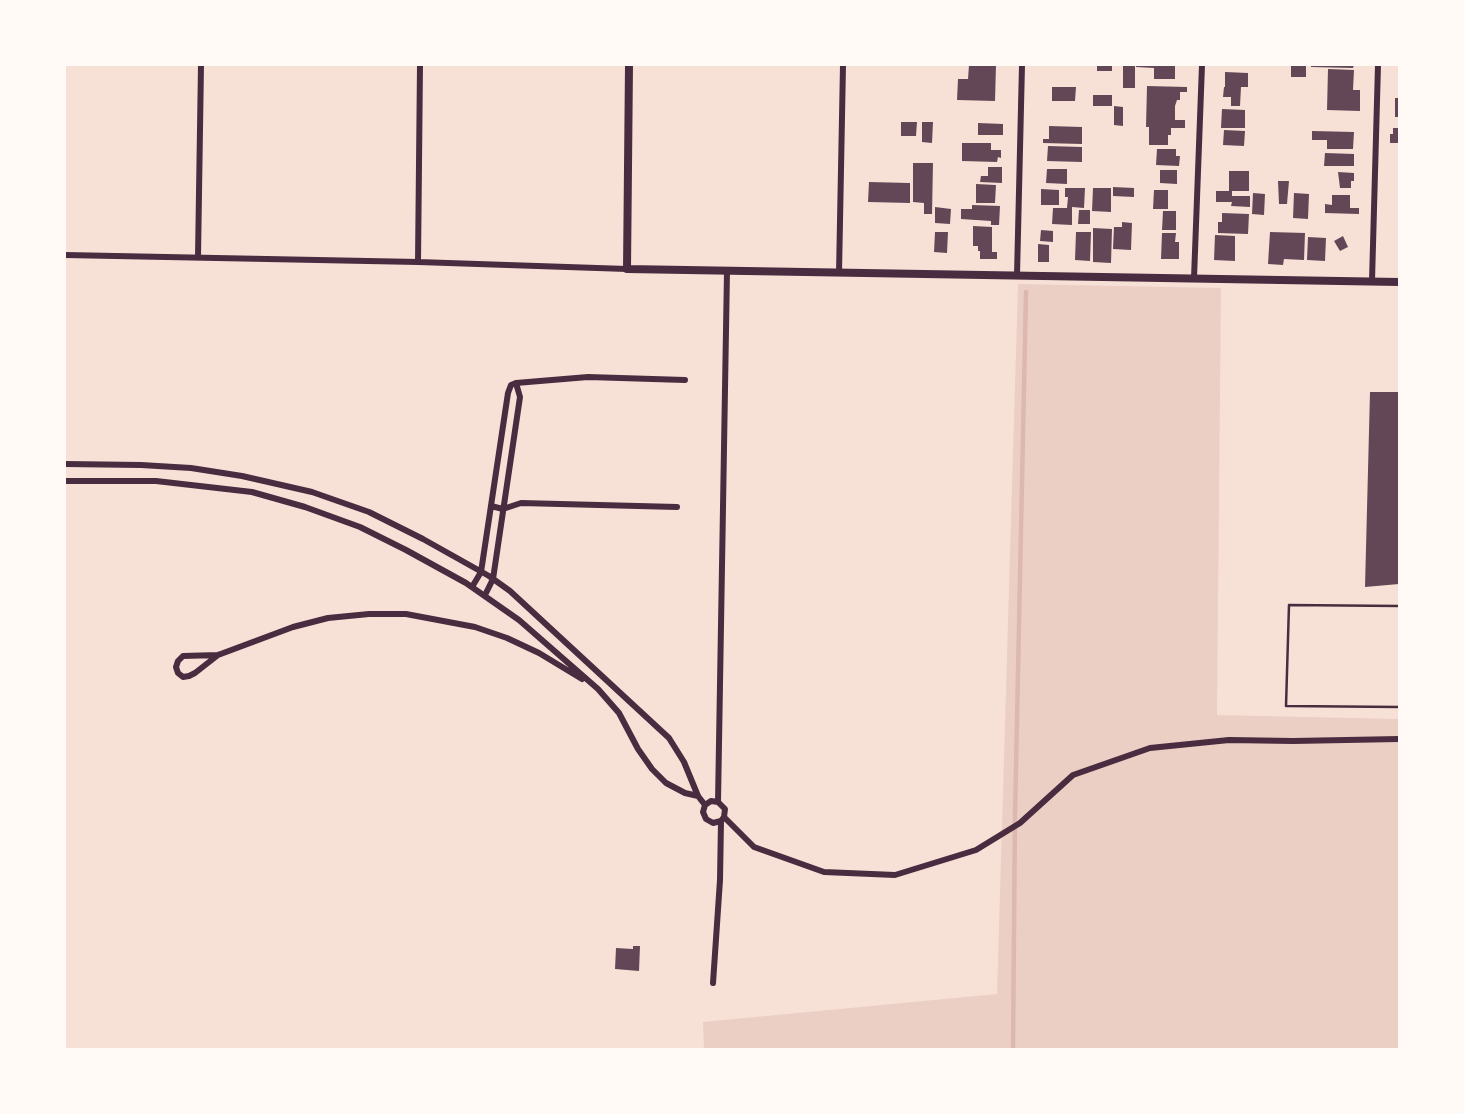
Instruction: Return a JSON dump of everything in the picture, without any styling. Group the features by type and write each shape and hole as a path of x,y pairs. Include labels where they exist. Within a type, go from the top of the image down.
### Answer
{"street":[{"path":"198,257 201,65"},
{"path":"418,262 420,65"},
{"path":"626,269 629,65"},
{"path":"839,272 843,65"},
{"path":"1017,275 1022,65"},
{"path":"1194,278 1202,65"},
{"path":"1372,281 1378,65"},
{"path":"65,255 626,269 1399,282"},
{"path":"713,983 722,819 725,809 719,802 727,271"},
{"path":"472,587 481,572 511,385 588,377 685,380"},
{"path":"485,595 493,579 520,397 516,383"},
{"path":"65,464 191,468 243,476 312,492 369,512 423,539 510,591 668,738 684,762 698,796 705,805"},
{"path":"65,481 156,481 252,492 360,527 472,587 519,620 598,689 619,713 652,769 666,783 685,793 698,796"},
{"path":"491,506 503,509 522,503 677,507"},
{"path":"218,655 183,656 176,667 178,673 183,677 189,676 218,655 293,627 328,618 406,614 475,627 507,638 539,653 598,689"},
{"path":"598,689 608,683"},
{"path":"722,819 754,847 824,872 895,875 976,850 1020,823 1073,775 1150,748 1229,740 1399,739"},
{"path":"719,802 711,801 705,805 703,812 706,819 713,823 722,819"}],"lane":[{"path":"1399,606 1289,605 1286,695 1286,706 1399,707"}],"shaded area":[{"path":"1018,284 1221,288 1217,715 1399,719 1399,1049 704,1049 703,1022 997,994"}],"building":[{"path":"969,65 996,65 995,101 957,100 958,79 968,79"},
{"path":"1097,65 1112,65 1112,71 1097,71"},
{"path":"1123,65 1135,65 1135,88 1123,88"},
{"path":"1136,65 1175,65 1175,79 1154,79 1154,68"},
{"path":"1291,65 1306,65 1306,77 1291,77"},
{"path":"1311,65 1354,65 1353,68"},
{"path":"1328,69 1354,70 1353,90 1360,90 1360,111 1327,110"},
{"path":"1225,72 1248,73 1248,87 1241,87 1240,106 1231,106 1231,97 1223,97"},
{"path":"1147,86 1187,87 1187,92 1180,92 1180,100 1177,100 1175,106 1175,120 1185,120 1185,128 1171,128 1168,145 1149,145 1149,127 1146,127"},
{"path":"1052,87 1076,87 1075,101 1052,101"},
{"path":"1093,95 1112,95 1112,106 1093,106"},
{"path":"1395,98 1399,98 1399,117 1395,117"},
{"path":"1114,106 1123,107 1123,126 1114,125"},
{"path":"1222,109 1245,110 1245,128 1221,128"},
{"path":"901,122 917,122 916,136 901,136"},
{"path":"922,122 933,122 932,143 922,142"},
{"path":"978,123 1003,124 1003,135 978,135"},
{"path":"1049,126 1082,127 1082,144 1043,143 1043,139 1049,139"},
{"path":"1393,128 1399,128 1399,143 1390,143"},
{"path":"1224,130 1245,131 1244,146 1223,145"},
{"path":"1312,131 1354,132 1353,149 1327,149 1327,140 1312,140"},
{"path":"962,143 991,143 991,150 1001,150 1001,158 998,157 997,162 962,161"},
{"path":"1048,146 1082,147 1082,162 1047,161"},
{"path":"1157,149 1176,149 1176,156 1180,156 1179,166 1156,165"},
{"path":"1325,153 1354,154 1354,166 1324,166"},
{"path":"913,163 933,163 932,214 924,214 924,203 913,202"},
{"path":"988,167 1002,167 1002,183 980,182 981,176 988,176"},
{"path":"1047,169 1067,169 1067,184 1046,183"},
{"path":"1160,170 1177,170 1177,184 1160,183"},
{"path":"1229,171 1249,171 1249,191 1232,191 1232,196 1250,196 1250,207 1231,206 1232,202 1216,202 1216,191 1229,191"},
{"path":"1338,172 1354,173 1351,188 1340,188"},
{"path":"1278,181 1289,181 1287,204 1279,204"},
{"path":"869,182 910,183 910,203 868,202"},
{"path":"976,184 996,185 995,203 976,203"},
{"path":"1113,187 1134,188 1134,197 1113,196"},
{"path":"1065,188 1085,188 1084,208 1072,207 1072,225 1052,224 1053,208 1067,208"},
{"path":"1093,188 1111,188 1111,212 1092,211"},
{"path":"1041,189 1059,190 1059,205 1041,205"},
{"path":"1154,190 1168,190 1168,209 1153,209"},
{"path":"1253,193 1265,194 1264,215 1252,214"},
{"path":"1294,193 1309,194 1308,219 1293,218"},
{"path":"1332,195 1350,195 1350,208 1359,208 1359,214 1325,213 1325,204 1332,205"},
{"path":"972,205 1000,206 999,225 991,225 991,221 961,219 961,209 972,209"},
{"path":"935,207 951,209 950,224 935,223"},
{"path":"1079,210 1090,210 1090,224 1078,224"},
{"path":"1163,211 1176,211 1176,230 1162,230"},
{"path":"1222,213 1249,214 1248,234 1218,233 1218,222 1222,222"},
{"path":"1122,222 1132,223 1131,250 1113,249 1114,227 1122,227"},
{"path":"973,226 992,227 992,252 997,252 997,259 980,259 978,246 973,246"},
{"path":"1093,228 1112,229 1111,263 1093,262"},
{"path":"1041,230 1053,231 1053,242 1040,241"},
{"path":"935,232 948,232 947,253 934,252"},
{"path":"1076,232 1091,232 1090,261 1075,260"},
{"path":"1270,232 1305,233 1304,260 1284,259 1283,265 1268,264"},
{"path":"1162,233 1176,233 1179,259 1161,259"},
{"path":"1215,235 1235,236 1235,261 1214,260"},
{"path":"1343,236 1348,247 1340,251 1334,241"},
{"path":"1308,237 1326,238 1325,261 1307,260"},
{"path":"1038,244 1049,245 1049,262 1038,262"},
{"path":"1370,392 1399,392 1399,584 1365,587"},
{"path":"633,946 640,946 639,971 615,969 616,948 633,949"}],"waterway":[{"path":"1013,1049 1026,292"}]}
